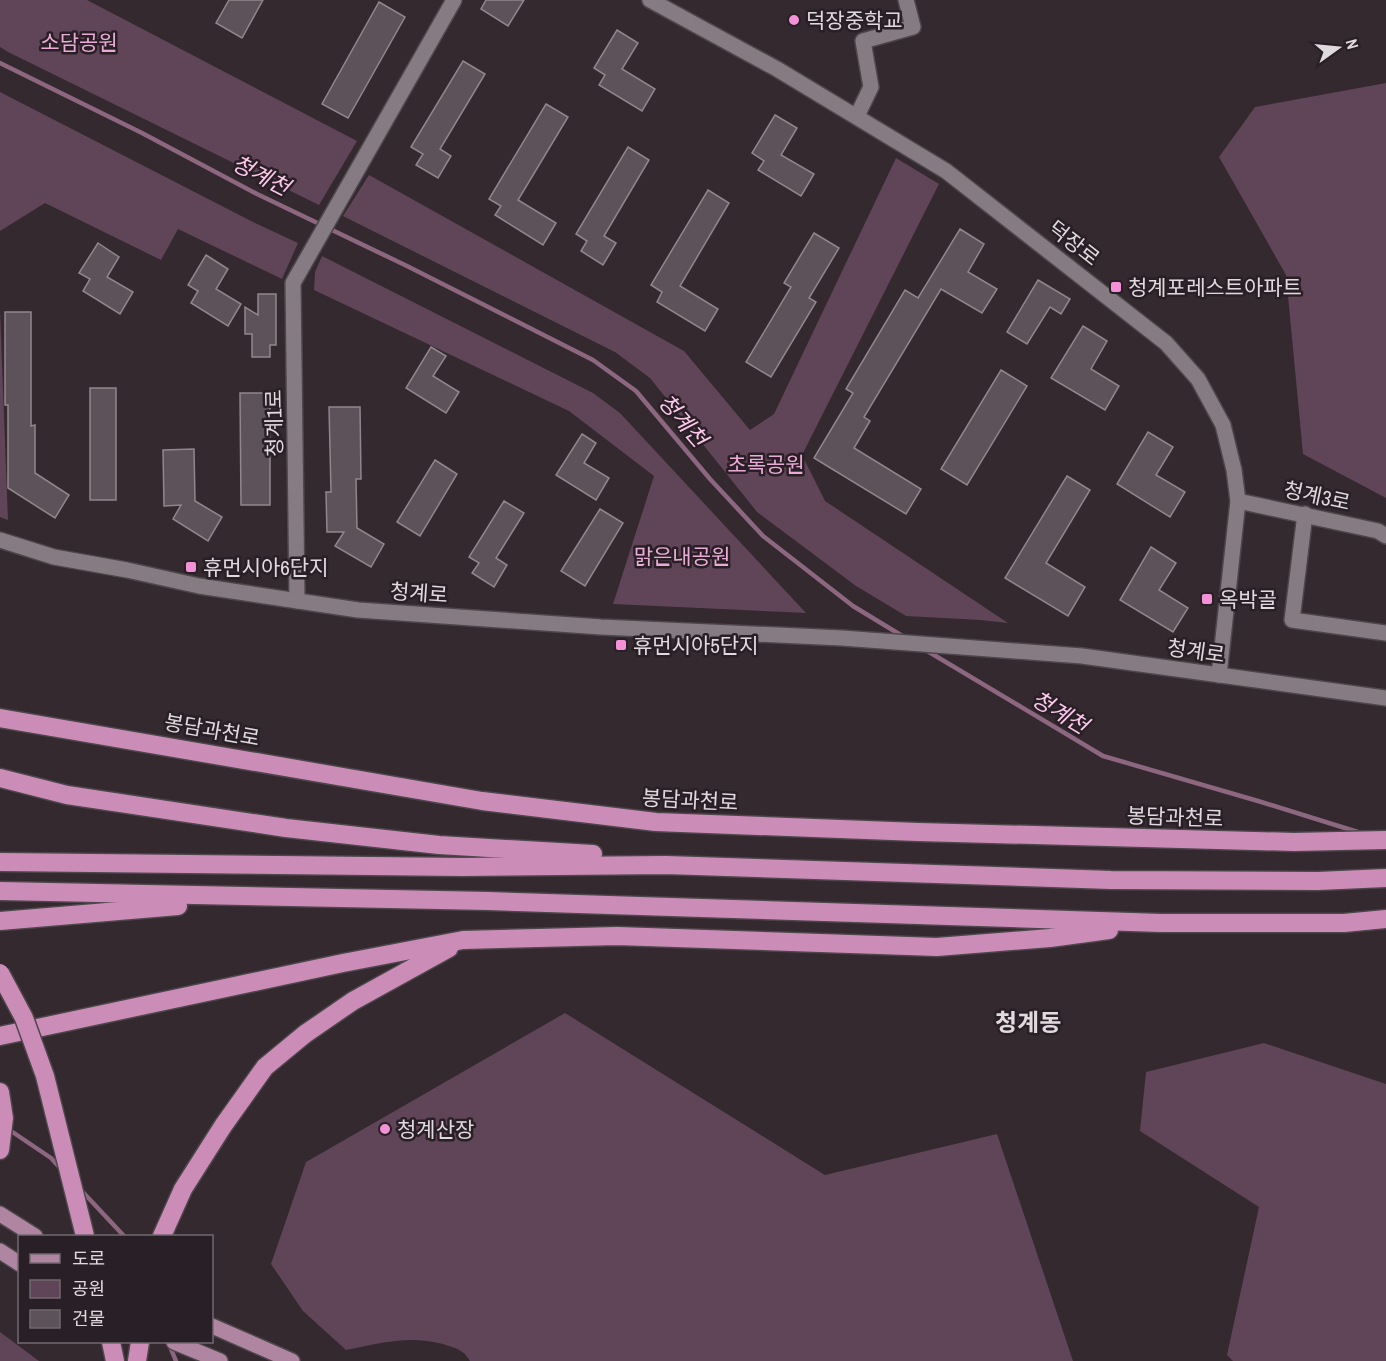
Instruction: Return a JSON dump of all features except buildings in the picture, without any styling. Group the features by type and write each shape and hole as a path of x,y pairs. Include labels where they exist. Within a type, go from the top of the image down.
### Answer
{"highway":[{"name":"봉담과천로","path":"0,718 482,801 656,822 1294,842 1386,840"},
{"path":"0,778 67,795"},
{"path":"0,791 67,795 286,828 439,845 611,855 666,865"},
{"path":"0,862 463,867 666,865 1111,880 1318,881 1386,878"},
{"path":"0,891 488,901 1161,923 1386,920"},
{"path":"0,921 270,898"},
{"path":"0,1036 343,963 463,940 617,936 937,947 1050,938 1161,923"},
{"path":"162,1235 183,1189 223,1126 265,1067 305,1034 352,1001 463,940"},
{"path":"0,973 24,1018 45,1076 85,1235"},
{"path":"0,1092 4,1118 0,1150"},
{"path":"111,1343 115,1361"},
{"path":"137,1361 140,1343"}],"main road":[{"path":"0,1214 33,1235"},
{"path":"0,1251 18,1263"},
{"path":"213,1326 292,1361"},
{"path":"178,1343 220,1361"}],"street":[{"name":"청계1로","path":"297,601 293,283 454,0"},
{"name":"덕장로","path":"650,0 777,69 946,171 1166,343 1198,379 1223,425 1234,470 1238,501 1219,675"},
{"path":"857,116 871,87 863,41 913,27 906,0"},
{"name":"청계3로","path":"1238,501 1383,532"},
{"path":"1305,514 1292,620 1386,633"},
{"name":"청계로","path":"0,540 54,557 199,586 358,610 589,626 842,638 1082,656 1386,698"}],"green space":[{"name":"소담공원","path":"0,0 87,0 357,141 319,205 0,47"},
{"path":"1386,83 1386,498 1303,454 1286,275 1219,157 1255,107"},
{"path":"0,92 298,243 282,279 178,229 161,260 45,203 0,231"},
{"name":"초록공원","path":"896,158 939,184 802,455 825,501 1008,623 906,616 856,586 757,512 650,378 615,352 343,216 369,175 684,351 750,430 774,414"},
{"name":"맑은내공원","path":"322,256 593,393 620,413 806,613 613,604 654,476 569,411 314,290 315,272"},
{"path":"0,310 8,520 0,517"},
{"path":"565,1013 825,1175 997,1134 1073,1361 470,1361 462,1351 455,1348 418,1340 394,1341 346,1350 303,1311 271,1264 306,1162"},
{"path":"1264,1043 1386,1084 1386,1361 1233,1361 1227,1355 1259,1207 1140,1131 1146,1072"},
{"path":"0,1332 39,1361 0,1361"}],"waterway":[{"name":"청계천","path":"0,63 142,133 257,194 407,266 593,360 636,391 710,479 763,536 853,606 904,637"},
{"name":"청계천","path":"924,649 1103,756 1361,833"},
{"path":"8,1129 51,1158 61,1169"},
{"path":"79,1188 123,1235"},
{"path":"169,1344 176,1361"}],"place":[{"name":"덕장중학교","path":"794,20"},
{"name":"청계포레스트아파트","path":"1116,287"},
{"name":"휴먼시아6단지","path":"191,567"},
{"name":"옥박골","path":"1207,599"},
{"name":"휴먼시아5단지","path":"621,645"},
{"name":"청계산장","path":"385,1129"}],"district":[{"name":"청계동","path":"1028,1022"}]}
